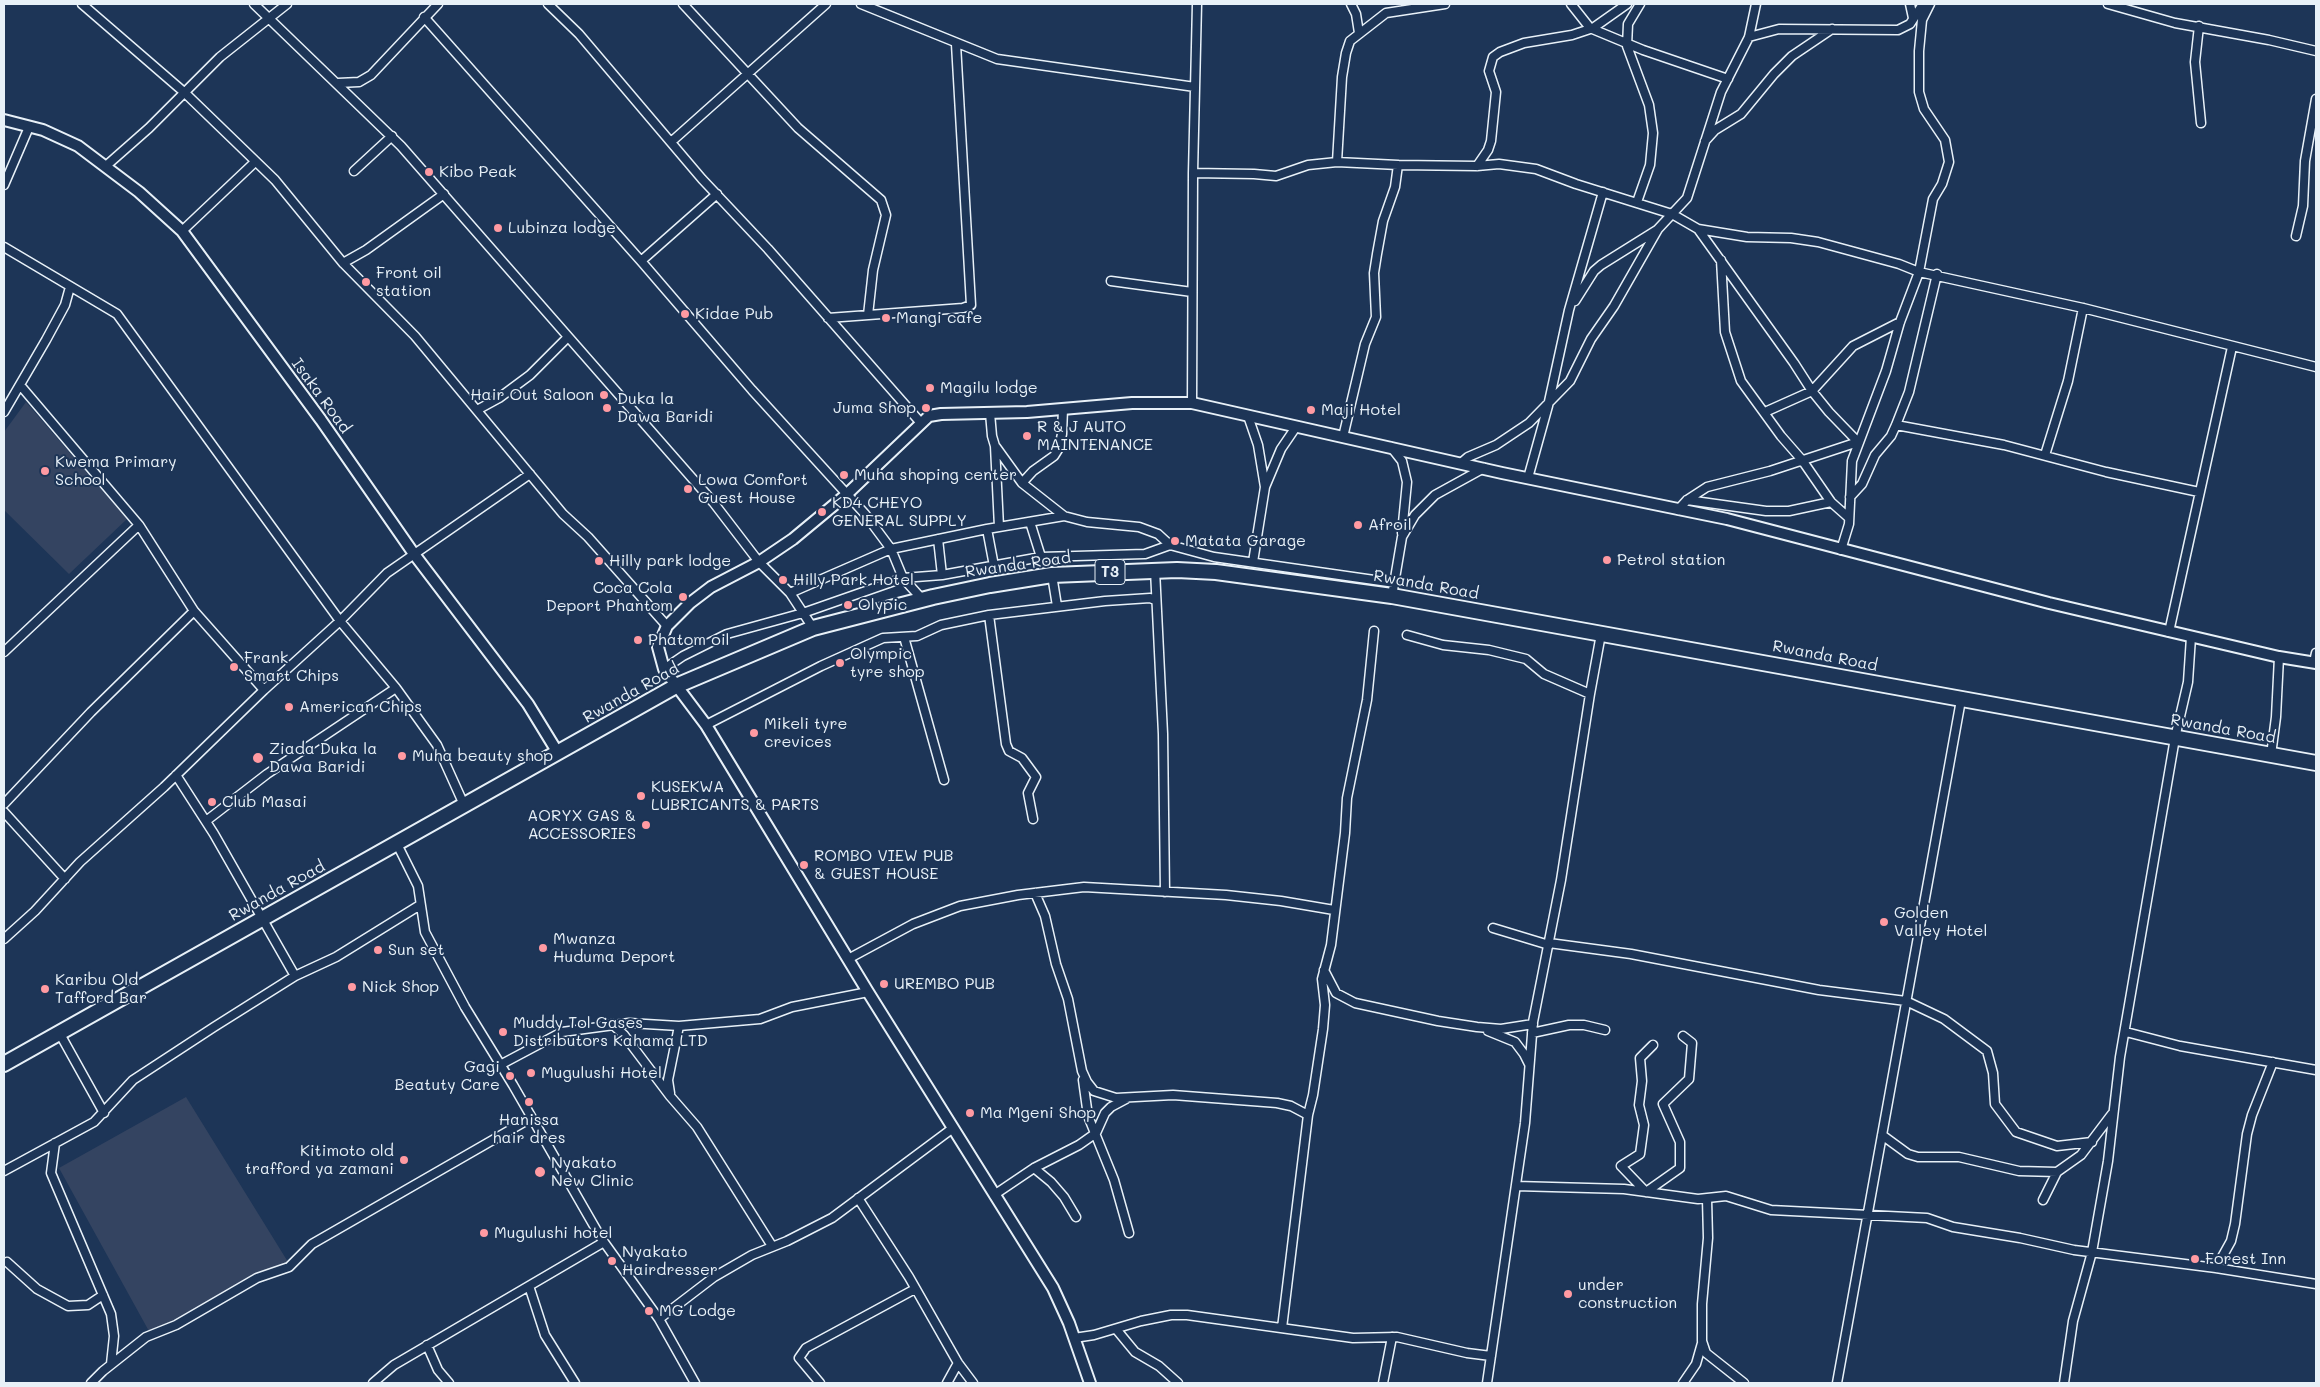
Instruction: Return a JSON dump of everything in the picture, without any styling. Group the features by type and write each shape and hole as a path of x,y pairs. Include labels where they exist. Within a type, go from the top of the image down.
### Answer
{"highway":[{"name":"Rwanda Road","path":"4,1064 464,807 676,686 814,628 922,599 1052,575 1155,570 1216,572 1393,589 1601,634 2316,763"}],"street":[{"path":"82,4 185,93 275,180 343,263 416,336 563,514 588,537 667,626"},
{"path":"254,4 392,136 713,502 759,562 790,593 814,628"},
{"path":"106,165 185,93 220,57 268,17 287,4"},
{"path":"338,83 360,82 371,75 438,4"},
{"path":"548,4 579,34 671,142 921,423"},
{"path":"683,4 798,128 881,200 886,215 873,270 868,315"},
{"path":"671,142 826,4"},
{"path":"861,4 997,59 1196,88"},
{"path":"1192,403 1193,173 1197,4"},
{"path":"1351,4 1356,14 1358,33"},
{"path":"1337,162 1339,106 1346,53 1350,41 1386,13 1445,4"},
{"path":"1571,4 1590,28 1643,50 1728,79"},
{"path":"1478,166 1488,150 1492,132 1496,92 1488,71 1493,57 1519,44 1572,35 1590,28 1605,21 1627,4"},
{"path":"1637,202 1650,165 1653,121 1641,84 1628,53 1628,24 1640,4"},
{"path":"1461,463 1468,457 1509,438 1548,406 1570,380 1591,338 1614,306 1658,229 1687,198 1702,144 1721,92 1749,37 1756,4"},
{"path":"1910,4 1913,18"},
{"path":"1749,37 1779,29 1890,31 1905,27 1923,4"},
{"path":"1841,550 1847,537 1852,461 1886,371 1900,322 1919,272 1933,199 1942,184 1949,162 1945,140 1924,109 1919,92 1919,51 1922,20 1930,4"},
{"path":"2108,4 2130,7 2175,23 2311,48 2316,51"},
{"path":"424,17 846,495 865,514 892,549 903,578 922,599"},
{"path":"2199,26 2196,62 2201,123"},
{"path":"1702,144 1715,130 1741,114 1774,74 1792,56 1833,29"},
{"path":"828,318 963,308 971,305 956,44"},
{"path":"2296,236 2303,206 2305,161 2316,99"},
{"name":"Isaka Road","path":"4,120 43,130 78,146 106,165 139,192 182,232 321,420 414,554 528,704 558,753"},
{"path":"4,185 29,127"},
{"path":"354,170 392,136"},
{"path":"182,232 255,162"},
{"path":"1193,173 1276,176 1308,165 1337,162 1478,166 1499,164 1536,169 1672,214 1698,229 1747,237 1791,238 1818,242 1900,264 1919,272 1937,274 2083,308 2316,367"},
{"path":"1342,437 1365,344 1376,317 1376,263 1384,221 1395,187 1398,165"},
{"path":"1528,478 1548,406 1569,310 1603,192"},
{"path":"343,263 366,250 444,194"},
{"path":"641,261 717,194"},
{"path":"1569,310 1594,271 1658,229"},
{"path":"1698,229 1812,391 1858,442"},
{"path":"4,247 117,314 340,621 396,688 437,745 464,807"},
{"path":"1721,260 1725,332 1742,381 1781,436 1802,460 1831,502 1849,518"},
{"path":"1850,497 1862,484 1875,455 1891,436 1909,392 1937,274"},
{"path":"1111,281 1192,292"},
{"path":"4,412 64,305 70,287"},
{"path":"2044,455 2068,381 2083,308"},
{"path":"1765,412 1812,391 1853,346 1900,322"},
{"path":"477,410 499,398 530,375 568,337"},
{"path":"2170,632 2232,347"},
{"path":"20,385 139,525 194,611 264,690"},
{"path":"1090,1383 1053,1288 868,992 706,724 664,669 658,647 667,626 711,587 759,562 786,544 846,495 929,416 1063,410 1132,403 1192,403 1528,478 1727,519 2048,603 2191,637 2279,657 2316,659"},
{"path":"1022,483 1033,471 1054,456 1059,448 1062,434 1063,410"},
{"path":"990,413 995,446 999,527"},
{"path":"1248,416 1258,445 1265,486"},
{"path":"1896,425 2044,455 2106,472 2199,492"},
{"path":"1253,562 1265,486 1281,450 1296,427"},
{"path":"1678,510 1687,500 1707,487 1770,471 1858,442"},
{"path":"995,446 1022,483 1064,516 1087,522 1139,527 1158,534 1170,545 1204,554 1393,589 1402,537 1407,482 1402,461 1391,447"},
{"path":"1402,537 1415,515 1435,494 1484,468"},
{"path":"4,939 35,911 80,862 340,621 387,573 530,474"},
{"path":"1687,500 1781,511 1831,502"},
{"path":"790,593 892,549 987,529 1064,516"},
{"path":"1030,522 1041,557"},
{"path":"4,652 139,525"},
{"path":"987,529 994,566"},
{"path":"938,539 942,575"},
{"path":"664,669 683,656 727,634 803,613 903,578 942,575 1041,557 1145,554 1170,545"},
{"path":"1155,570 1163,734 1165,892"},
{"path":"1052,575 1057,606"},
{"path":"706,724 883,638 917,636 941,625 989,615 1105,601 1150,598 1155,600"},
{"path":"4,804 91,712 194,611"},
{"path":"989,615 1006,744 1009,752 1022,758 1036,777 1028,793 1033,819"},
{"path":"1282,1328 1308,1114 1313,1095 1322,1037 1325,1005 1322,979 1330,945 1345,833 1347,798 1367,700 1374,631"},
{"path":"1487,1383 1525,1123 1532,1028 1549,944 1601,634"},
{"path":"1407,635 1443,644 1490,650 1526,659 1544,674 1590,694"},
{"path":"904,637 944,780"},
{"path":"2064,1383 2074,1321 2092,1252 2108,1161 2120,1057 2126,1032 2175,738 2188,682 2191,637"},
{"path":"2271,755 2276,717 2279,657"},
{"path":"206,821 267,774 396,688"},
{"path":"1838,1383 1961,700"},
{"path":"176,775 206,821 296,976"},
{"path":"4,812 64,879"},
{"path":"397,844 418,886 425,932 465,1007 604,1242 659,1319 695,1383"},
{"path":"848,958 913,924 960,906 1084,887 1253,898 1334,910"},
{"path":"1035,893 1045,916 1056,964 1068,999 1088,1116 1096,1133 1126,1218 1129,1233"},
{"path":"4,1171 94,1122 133,1080 296,976 336,957 420,905"},
{"path":"1493,928 1549,944 1631,954 1819,990 1906,1001 1938,1016 1987,1051 1992,1073 1995,1104 2018,1134 2057,1146 2092,1142"},
{"path":"1324,970 1336,993 1355,1002 1438,1021 1476,1027 1532,1028 1584,1025 1605,1030"},
{"path":"500,1065 562,1032 612,1024 680,1026 760,1019 818,1001 868,992"},
{"path":"612,1024 624,1035 670,1096 697,1127 772,1246"},
{"path":"670,1096 668,1080 680,1026"},
{"path":"1476,1027 1503,1036 1514,1042 1524,1054 1529,1065"},
{"path":"2126,1032 2180,1046 2316,1070"},
{"path":"60,1034 104,1113"},
{"path":"1646,1192 1680,1168 1680,1142 1663,1104 1690,1079 1692,1043 1683,1036"},
{"path":"1646,1192 1621,1166 1640,1154 1644,1125 1639,1105 1642,1081 1640,1058 1653,1045"},
{"path":"2216,1268 2231,1241 2236,1224 2252,1115 2273,1062"},
{"path":"1082,1072 1094,1092 1110,1097 1173,1095 1237,1099 1290,1106 1308,1114"},
{"path":"994,1196 1034,1168 1067,1152 1096,1133 1105,1112 1131,1097"},
{"path":"2043,1200 2057,1172 2078,1158 2092,1142 2114,1110"},
{"path":"91,1383 111,1364 146,1337 176,1325 257,1278 289,1267 312,1244 531,1118"},
{"path":"659,1319 714,1277 752,1255 787,1242 832,1218 953,1128"},
{"path":"1882,1134 1908,1154 1918,1158 1959,1157 2019,1171 2057,1172"},
{"path":"55,1143 51,1173 111,1314 114,1336 111,1364"},
{"path":"1034,1168 1064,1197 1076,1217"},
{"path":"1516,1186 1646,1192 1707,1199 1726,1196 1771,1210 1931,1219 1953,1227 2092,1252 2216,1268 2316,1284"},
{"path":"858,1198 958,1363 973,1383"},
{"path":"1683,1383 1696,1364 1702,1341 1702,1304 1708,1238 1707,1199"},
{"path":"373,1383 394,1365 604,1242"},
{"path":"7,1262 37,1290 68,1306 88,1304 103,1295"},
{"path":"529,1286 545,1335 575,1383"},
{"path":"820,1383 799,1358 806,1348 915,1290"},
{"path":"1074,1338 1094,1335 1130,1323 1172,1315 1353,1338 1392,1337 1492,1356"},
{"path":"1116,1329 1135,1352 1159,1366 1178,1383"},
{"path":"1383,1383 1392,1337"},
{"path":"1702,1341 1706,1353 1744,1383"},
{"path":"427,1345 438,1370 449,1383"},
{"path":"947,1383 953,1376 958,1363"}],"shaded area":[{"name":"Kwema Primary School","path":"26,402 127,519 69,574 4,510 4,432"},
{"path":"186,1097 288,1262 150,1333 59,1168"}],"place":[{"name":"Kibo Peak","path":"429,172"},
{"name":"Lubinza lodge","path":"498,228"},
{"name":"Front oil station","path":"366,282"},
{"name":"Kidae Pub","path":"685,314"},
{"name":"Mangi cafe","path":"886,318"},
{"name":"Magilu lodge","path":"930,388"},
{"name":"Hair Out Saloon","path":"604,395"},
{"name":"Duka la Dawa Baridi","path":"607,408"},
{"name":"Juma Shop","path":"926,408"},
{"name":"Maji Hotel","path":"1311,410"},
{"name":"R & J AUTO MAINTENANCE","path":"1027,436"},
{"name":"Kwema Primary School","path":"45,471"},
{"name":"Muha shoping center","path":"844,475"},
{"name":"Lowa Comfort Guest House","path":"688,489"},
{"name":"KD4 CHEYO GENERAL SUPPLY","path":"822,512"},
{"name":"Afroil","path":"1358,525"},
{"name":"Matata Garage","path":"1175,541"},
{"name":"Petrol station","path":"1607,560"},
{"name":"Hilly park lodge","path":"599,561"},
{"name":"Hilly Park Hotel","path":"783,580"},
{"name":"Coca Cola Deport Phantom","path":"683,597"},
{"name":"Olypic","path":"848,605"},
{"name":"Phatom oil","path":"638,640"},
{"name":"Olympic tyre shop","path":"840,663"},
{"name":"Frank Smart Chips","path":"234,667"},
{"name":"American Chips","path":"289,707"},
{"name":"Mikeli tyre crevices","path":"754,733"},
{"name":"Muha beauty shop","path":"402,756"},
{"name":"Ziada Duka la Dawa Baridi","path":"258,758"},
{"name":"KUSEKWA LUBRICANTS & PARTS","path":"641,796"},
{"name":"Club Masai","path":"212,802"},
{"name":"AORYX GAS & ACCESSORIES","path":"646,825"},
{"name":"ROMBO VIEW PUB & GUEST HOUSE","path":"804,865"},
{"name":"Golden Valley Hotel","path":"1884,922"},
{"name":"Mwanza Huduma Deport","path":"543,948"},
{"name":"Sun set","path":"378,950"},
{"name":"UREMBO PUB","path":"884,984"},
{"name":"Nick Shop","path":"352,987"},
{"name":"Karibu Old Tafford Bar","path":"45,989"},
{"name":"Muddy Tol Gases Distributors Kahama LTD","path":"503,1032"},
{"name":"Mugulushi Hotel","path":"531,1073"},
{"name":"Gagi Beatuty Care","path":"510,1076"},
{"name":"Hanissa hair dres","path":"529,1102"},
{"name":"Ma Mgeni Shop","path":"970,1113"},
{"name":"Kitimoto old trafford ya zamani","path":"404,1160"},
{"name":"Nyakato New Clinic","path":"540,1172"},
{"name":"Mugulushi hotel","path":"484,1233"},
{"name":"Forest Inn","path":"2195,1259"},
{"name":"Nyakato Hairdresser","path":"612,1261"},
{"name":"under construction","path":"1568,1294"},
{"name":"MG Lodge","path":"649,1311"}]}
